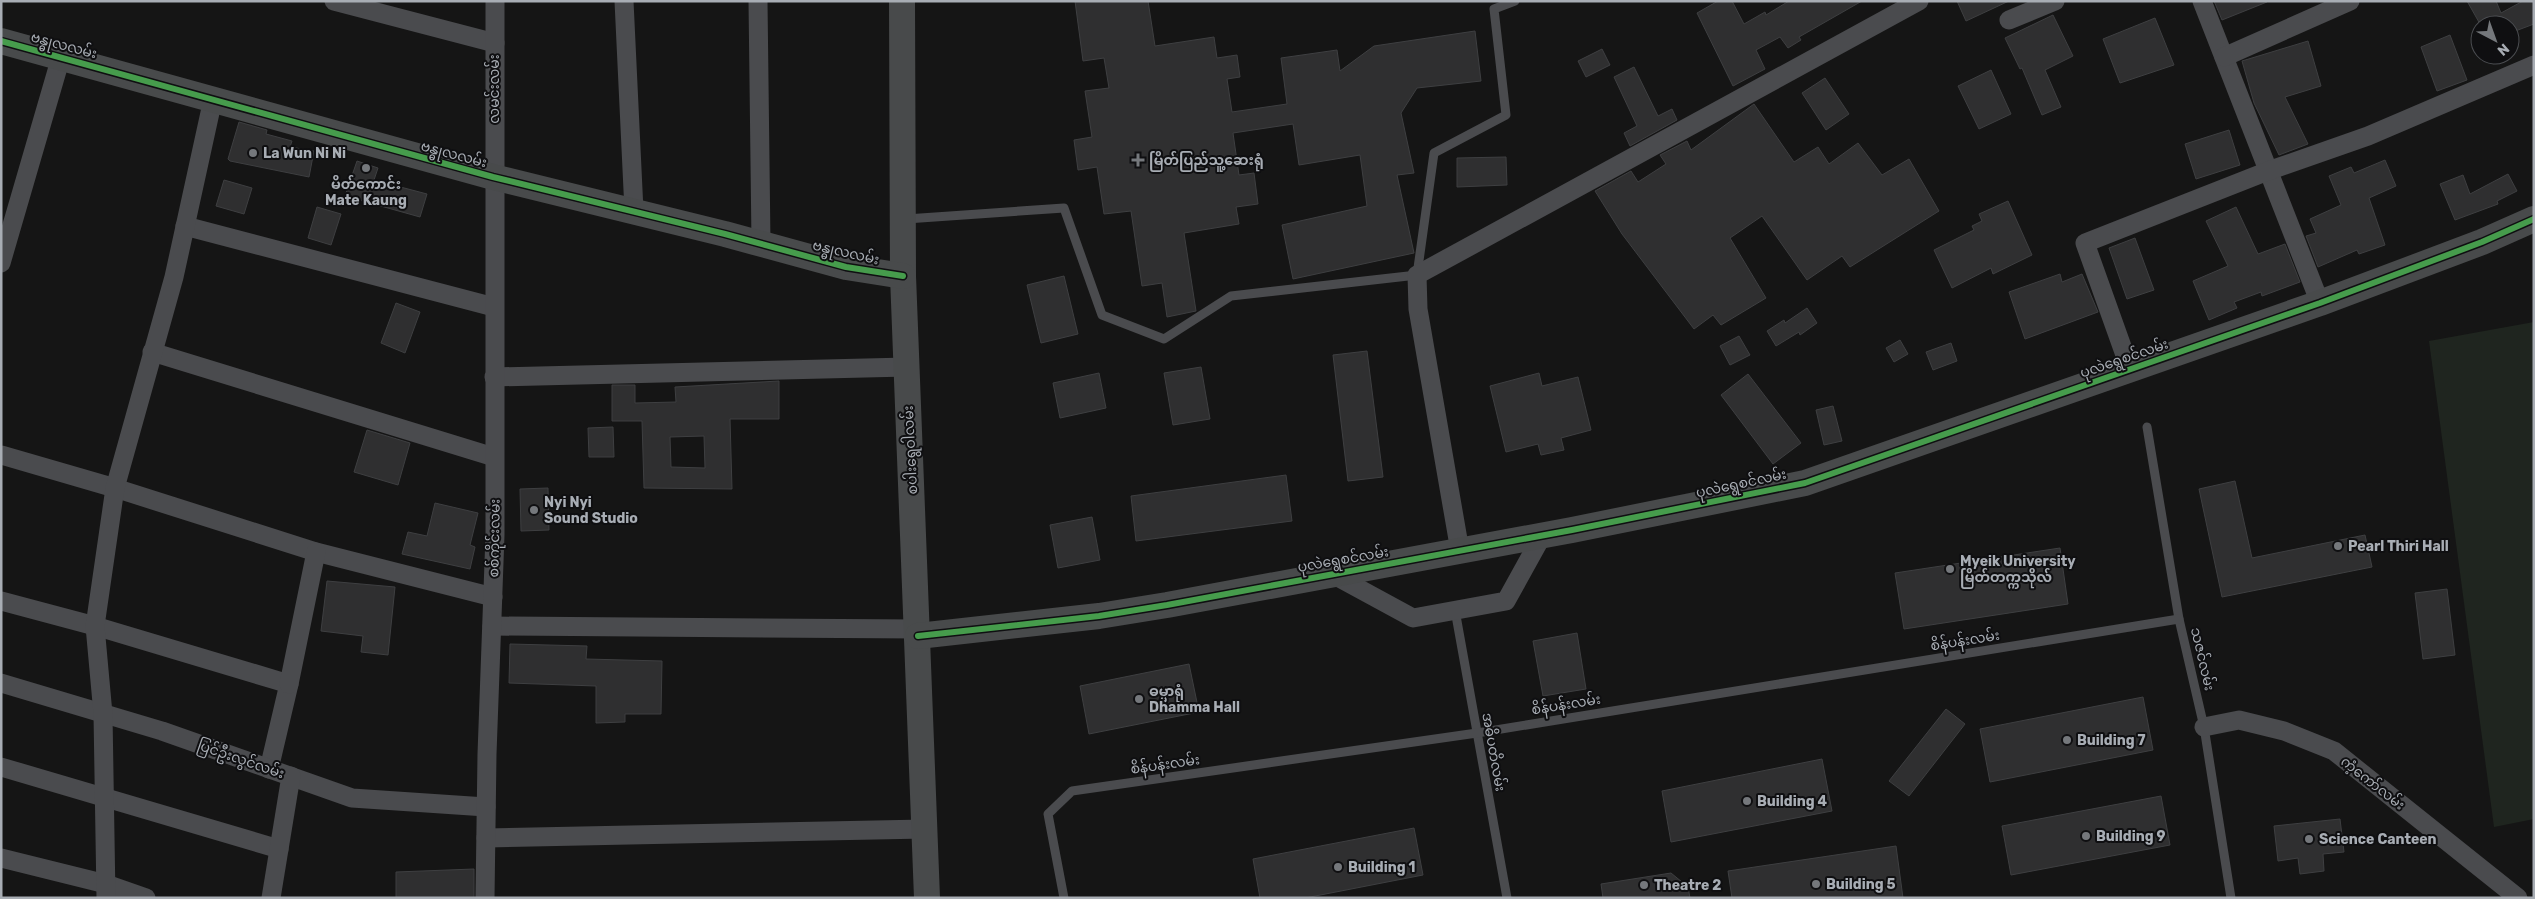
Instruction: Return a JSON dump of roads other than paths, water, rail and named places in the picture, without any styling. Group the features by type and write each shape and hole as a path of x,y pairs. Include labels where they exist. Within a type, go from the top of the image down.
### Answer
{"street":[{"path":"334,1 494,43"},
{"name":"လမင်းလမ်း","path":"493,177 495,1"},
{"path":"624,1 634,211"},
{"path":"758,1 761,243"},
{"name":"စပါးရွေဝါလမ်း","path":"902,1 903,276 927,898"},
{"path":"1460,551 1418,309 1417,275 1919,1"},
{"path":"2009,20 2055,1"},
{"path":"2202,1 2320,302"},
{"path":"2224,57 2350,1"},
{"name":"ဗန္ဓုလလမ်း","path":"1,41 493,177 761,243 846,267 903,276"},
{"path":"1,263 61,57"},
{"path":"2130,369 2085,243 2268,171 2368,136 2534,65"},
{"path":"106,891 103,714 95,626 115,488 174,277 213,99"},
{"name":"စစ်ကိုင်းလမ်း","path":"486,898 486,807 493,596 493,177"},
{"name":"ပုလဲရွေစင်လမ်း","path":"918,633 1099,616 1542,536 1805,483 2320,302 2482,242 2534,219"},
{"path":"185,226 494,307"},
{"path":"152,352 494,457"},
{"path":"494,377 907,366"},
{"path":"1,455 115,488 316,552 493,596"},
{"path":"1332,574 1413,618 1506,601 1542,536"},
{"path":"268,769 289,684 316,552"},
{"path":"1,601 95,626 289,684"},
{"path":"492,626 918,633"},
{"name":"ပြင်ဦးလွင်လမ်း","path":"1,682 291,776 352,798 486,807"},
{"name":"ကံ့ကော်လမ်း","path":"2204,727 2239,720 2284,731 2334,752 2518,898"},
{"path":"1,767 279,849"},
{"path":"271,898 291,776"},
{"path":"486,838 925,829"},
{"path":"1,858 106,891 146,898"}],"lane":[{"path":"903,219 1064,208 1102,315 1164,340 1231,296 1417,275 1434,153 1506,115 1494,9 1515,1"},
{"name":"သဇင်လမ်း","path":"2147,427 2180,619 2204,727 2231,898"},
{"name":"အဓိပတိလမ်း","path":"1455,610 1507,898"},
{"name":"စိန်ပန်းလမ်း","path":"1064,898 1048,814 1072,791 1477,733 2180,619"}],"place":[{"name":"La Wun Ni Ni","path":"253,153"},
{"name":"မြိတ်ပြည်သူ့ဆေးရုံ","path":"1138,160"},
{"name":"မိတ်ကောင်း Mate Kaung","path":"366,168"},
{"name":"Nyi Nyi Sound Studio","path":"534,510"},
{"name":"Pearl Thiri Hall","path":"2338,546"},
{"name":"Myeik University မြိတ်တက္ကသိုလ်","path":"1950,569"},
{"name":"ဓမ္မာရုံ Dhamma Hall","path":"1139,699"},
{"name":"Building 7","path":"2067,740"},
{"name":"Building 4","path":"1747,801"},
{"name":"Building 9","path":"2086,836"},
{"name":"Science Canteen","path":"2309,839"},
{"name":"Building 1","path":"1338,867"},
{"name":"Building 5","path":"1816,884"},
{"name":"Theatre 2","path":"1644,885"}]}
